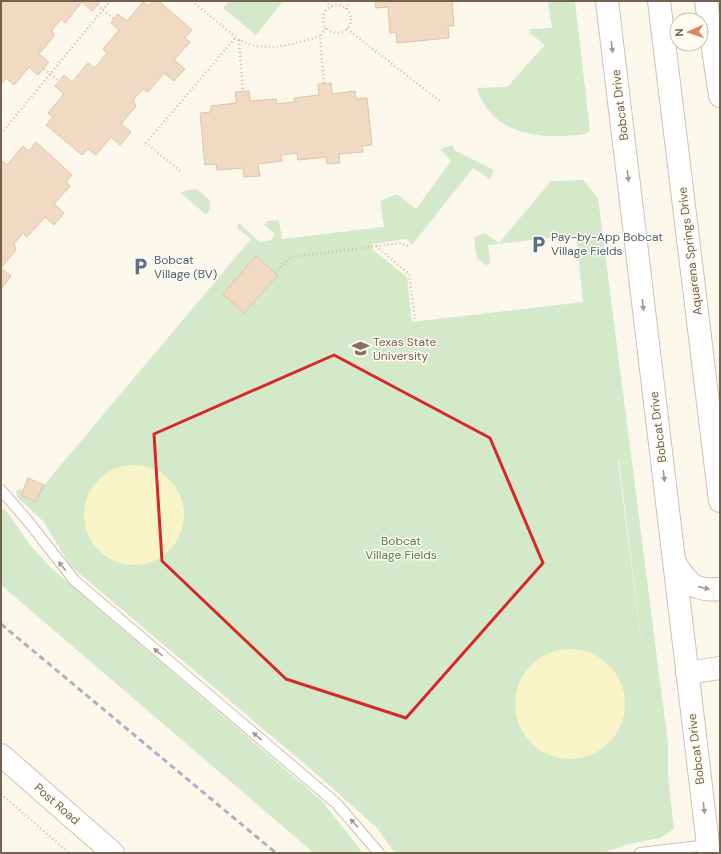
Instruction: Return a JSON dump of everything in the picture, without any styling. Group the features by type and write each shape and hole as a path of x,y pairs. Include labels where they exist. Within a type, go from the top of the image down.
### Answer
{"street":[{"name":"Aquarena Springs Drive","path":"660,1 720,501"},
{"path":"706,1 715,34 720,96"},
{"name":"Bobcat Drive","path":"607,4 708,849"},
{"path":"674,560 684,579 698,587 710,590 720,589"},
{"path":"687,672 720,668"},
{"name":"Post Road","path":"1,755 113,853"}],"lane":[{"path":"1,490 28,521 74,580 337,804 379,853"},
{"path":"640,853 708,849"}],"path":[{"path":"1,134 110,1"},
{"path":"192,1 239,40 254,46 293,44 320,36 326,28"},
{"path":"326,1 332,7"},
{"path":"346,9 350,1"},
{"path":"97,5 114,19"},
{"path":"338,5 346,9 350,16 350,25 347,29 339,33 330,31 326,28 323,19 324,15 332,7 338,5"},
{"path":"347,29 440,101"},
{"path":"320,36 324,84"},
{"path":"180,171 146,143 236,37"},
{"path":"239,40 243,92"},
{"path":"44,69 59,80"},
{"path":"275,273 291,257 401,243 408,246"},
{"path":"376,246 409,274 415,319"},
{"path":"1,794 69,853"}],"highlighted area":[{"path":"334,355 490,438 543,563 406,718 286,679 162,561 154,434"}],"green space":[{"path":"229,1 283,1 256,35 223,8"},
{"path":"548,1 575,1 590,131 585,134 552,136 536,135 520,131 506,125 494,116 484,104 477,88 507,87 545,45 529,33 530,29 552,28"},
{"name":"Bobcat Village Fields","path":"453,145 454,150 494,170 490,179 473,168 412,245 406,239 372,244 373,250 407,277 412,322 583,302 576,235 488,245 490,264 486,265 477,259 474,237 485,233 499,243 551,181 583,180 598,198 668,743 668,775 674,829 660,838 629,844 602,853 395,853 377,828 313,771 70,565 43,521 17,497 16,491 19,489 23,491 28,478 44,485 251,239 237,228 239,223 260,242 271,240 275,234 264,225 267,221 279,220 282,239 384,227 380,201 397,194 416,209 451,161 440,149","holes":["618,461 619,461 647,686"]},
{"path":"197,189 209,200 210,209 206,215 181,193 186,190"},
{"path":"4,508 31,546 50,567 322,801 363,853 314,853 1,585 1,512"}],"sand":[{"path":"134,465 144,466 162,473 176,487 183,505 183,525 176,543 162,557 144,564 134,565 124,564 106,557 92,543 85,525 84,515 85,505 92,487 106,473 124,466"},
{"path":"570,649 591,653 601,658 609,665 616,673 621,683 625,704 621,725 616,735 609,743 601,750 591,755 570,759 549,755 539,750 531,743 524,735 519,725 515,704 519,683 524,673 531,665 539,658 549,653"}],"building":[{"path":"1,1 101,1 92,11 82,2 65,23 61,19 52,30 54,36 39,54 49,62 38,75 29,67 14,85 6,78 1,84"},
{"path":"153,1 159,1 192,30 185,38 190,42 174,60 185,69 174,81 164,73 148,92 143,89 133,100 136,106 121,124 131,132 120,145 111,137 96,155 88,149 82,155 46,125 53,117 48,113 64,94 55,86 64,75 72,82 88,63 95,68 107,53 103,49 119,30 111,23 118,14 127,21 143,2 148,6"},
{"path":"375,1 452,1 454,26 448,26 449,38 397,43 396,32 390,33 388,7 376,8"},
{"path":"331,83 332,94 355,91 356,99 367,98 372,145 362,146 363,152 339,154 340,163 327,164 326,157 298,160 297,153 281,155 282,161 258,164 260,176 244,177 243,168 217,170 216,164 205,165 200,113 211,112 211,106 237,103 235,92 249,91 250,101 276,99 277,104 295,102 294,98 319,95 318,84"},
{"path":"36,142 72,175 66,182 70,186 54,204 64,213 54,225 45,217 27,237 23,233 14,244 16,250 1,268 1,160 7,165 23,146 29,151"},
{"path":"256,256 278,275 244,313 223,294"},
{"path":"1,268 11,276 1,289"},
{"path":"28,478 44,485 36,502 21,495"}],"railway":[{"path":"1,624 276,853"}],"place":[{"name":"Pay-by-App Bobcat Village Fields","path":"538,244"},
{"name":"Bobcat Village (BV)","path":"141,267"},
{"name":"Texas State University","path":"360,349"}]}
